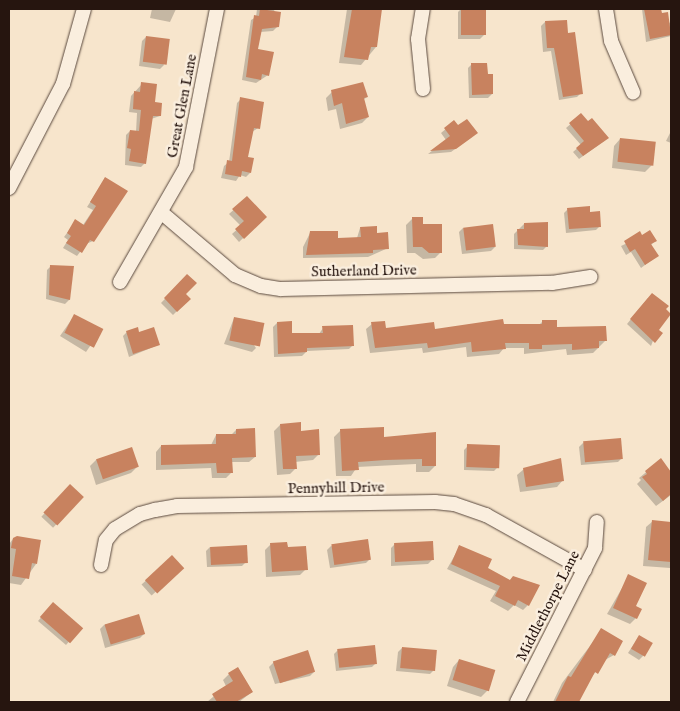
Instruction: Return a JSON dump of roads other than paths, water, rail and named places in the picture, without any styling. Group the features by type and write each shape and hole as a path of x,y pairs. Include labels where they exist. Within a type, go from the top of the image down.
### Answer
{"street":[{"path":"9,188 42,130 63,84 84,9"},
{"name":"Great Glen Lane","path":"120,282 162,213 186,167 192,145 218,9"},
{"path":"423,9 418,40 423,89"},
{"path":"606,9 611,40 633,92"},
{"name":"Sutherland Drive","path":"162,213 235,275 261,286 281,290 552,283 591,277"},
{"name":"Pennyhill Drive","path":"101,565 106,540 115,529 140,514 155,510 177,506 435,502 454,504 486,515 586,570"},
{"name":"Middlethorpe Lane","path":"516,702 586,570 595,548 597,522"}]}
